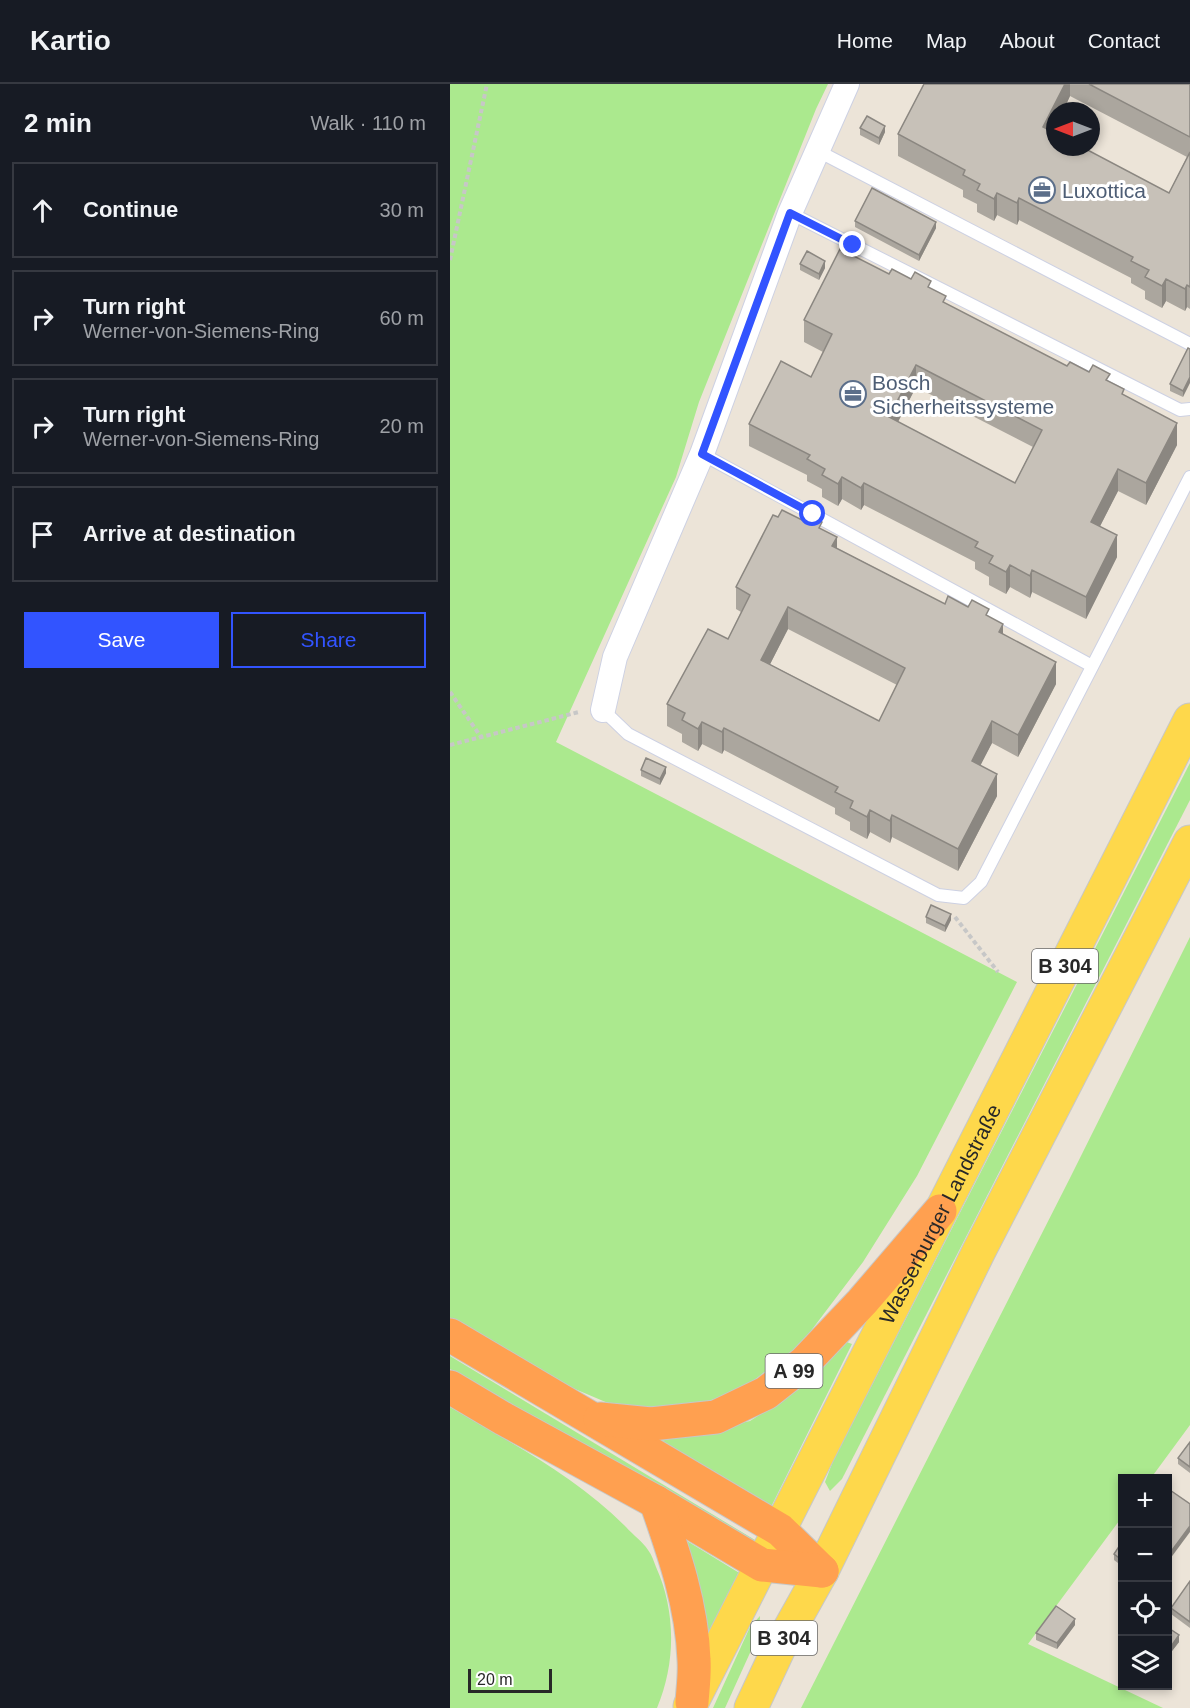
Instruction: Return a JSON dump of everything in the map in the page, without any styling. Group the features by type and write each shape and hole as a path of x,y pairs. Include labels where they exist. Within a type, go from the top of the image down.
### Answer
{"highway":[{"name":"A 99","path":"591,1419 651,1424 716,1417 766,1394 804,1363 862,1302 940,1211"},
{"name":"A 99","path":"450,1335 780,1530 822,1571"},
{"path":"450,1387 656,1502 762,1565 822,1571"},
{"path":"656,1502 676,1560 689,1615 694,1660 691,1705"}],"main road":[{"name":"Wasserburger Landstraße","path":"691,1705 1190,720"},
{"name":"B 304","path":"751,1708 779,1648 822,1571 979,1251 1190,842"}],"street":[{"path":"603,710 615,657 702,454 790,213 847,84"}],"lane":[{"path":"816,150 1190,344"},
{"path":"790,213 1180,410 1190,409"},
{"path":"702,454 1092,666"},
{"path":"603,710 628,734 938,895 964,898 981,882 1190,477"}],"path":[{"path":"450,260 487,84"},
{"path":"450,692 481,737"},
{"path":"450,745 575,712 603,710"},
{"path":"938,895 998,972"}],"green space":[{"path":"450,84 828,84 699,402 676,477 556,742 1017,982 917,1176 863,1262 801,1344 753,1381 724,1396 683,1409 615,1406 556,1381 450,1320"},
{"path":"1190,763 1190,800 842,1479 830,1491 825,1482 833,1461"},
{"path":"1190,937 1190,1425 1154,1474 1118,1474 1118,1522 1028,1644 1118,1687 1118,1690 1125,1690 1163,1708 801,1708"},
{"path":"841,1340 852,1344 771,1507 656,1442 750,1421 807,1384"},
{"path":"450,1356 755,1540 748,1546 450,1369"},
{"path":"450,1407 519,1447 586,1492 641,1541 649,1552 663,1584 671,1637 668,1673 657,1708 450,1708"},
{"path":"687,1541 741,1574 707,1646 702,1602"},
{"path":"760,1616 759,1633 725,1708 713,1708 750,1627"}],"building":[{"path":"924,84 1065,84 1056,102 1046,102 1046,121 1043,127 1046,128 1046,156 1099,156 1169,193 1190,152 1190,287 1187,285 1185,289 1166,279 1162,286 1145,277 1149,270 1131,261 1133,257 1019,198 1017,203 997,193 994,199 977,190 980,184 963,175 965,170 898,134"},
{"path":"1089,84 1190,84 1190,137"},
{"path":"867,116 885,126 879,138 860,128"},
{"path":"872,188 936,222 919,255 855,221"},
{"path":"840,249 889,274 892,269 911,279 915,272 931,281 928,287 946,296 943,302 1067,366 1070,362 1089,372 1093,365 1110,374 1106,380 1124,389 1122,394 1177,423 1146,483 1118,469 1091,522 1117,535 1086,597 1032,570 1030,576 1010,565 1006,572 989,563 993,556 975,547 978,542 864,483 861,488 842,477 838,484 822,475 825,469 807,459 810,455 749,424 781,361 811,377 832,334 804,320","holes":["916,365 1042,430 1015,483 889,417"]},
{"path":"807,251 825,261 819,274 800,264"},
{"path":"1188,348 1190,349 1190,377 1183,391 1170,384"},
{"path":"782,510 802,520 805,513 822,522 819,528 837,537 832,546 945,604 948,596 968,607 972,600 989,609 986,615 1003,624 999,632 1056,662 1018,735 992,721 972,761 997,774 958,849 892,815 890,821 870,810 867,817 850,808 853,801 835,792 838,787 724,728 722,732 702,722 698,729 682,720 685,713 667,704 708,629 728,639 750,595 736,587 773,515 778,517","holes":["788,607 905,668 879,721 761,660"]},
{"path":"646,758 666,767 660,779 641,770"},
{"path":"931,905 951,914 945,926 926,917"},
{"path":"1190,1442 1190,1467 1178,1458"},
{"path":"1172,1491 1190,1504 1190,1526 1172,1550"},
{"path":"1190,1581 1190,1622 1172,1607"},
{"path":"1056,1606 1075,1619 1057,1643 1036,1633"},
{"path":"1172,1630 1179,1635 1172,1645"}],"place":[{"name":"Luxottica","path":"1042,190"},
{"name":"Bosch Sicherheitssysteme","path":"853,394"}],"route":[{"path":"813,514 702,454 790,213 853,245"}]}
